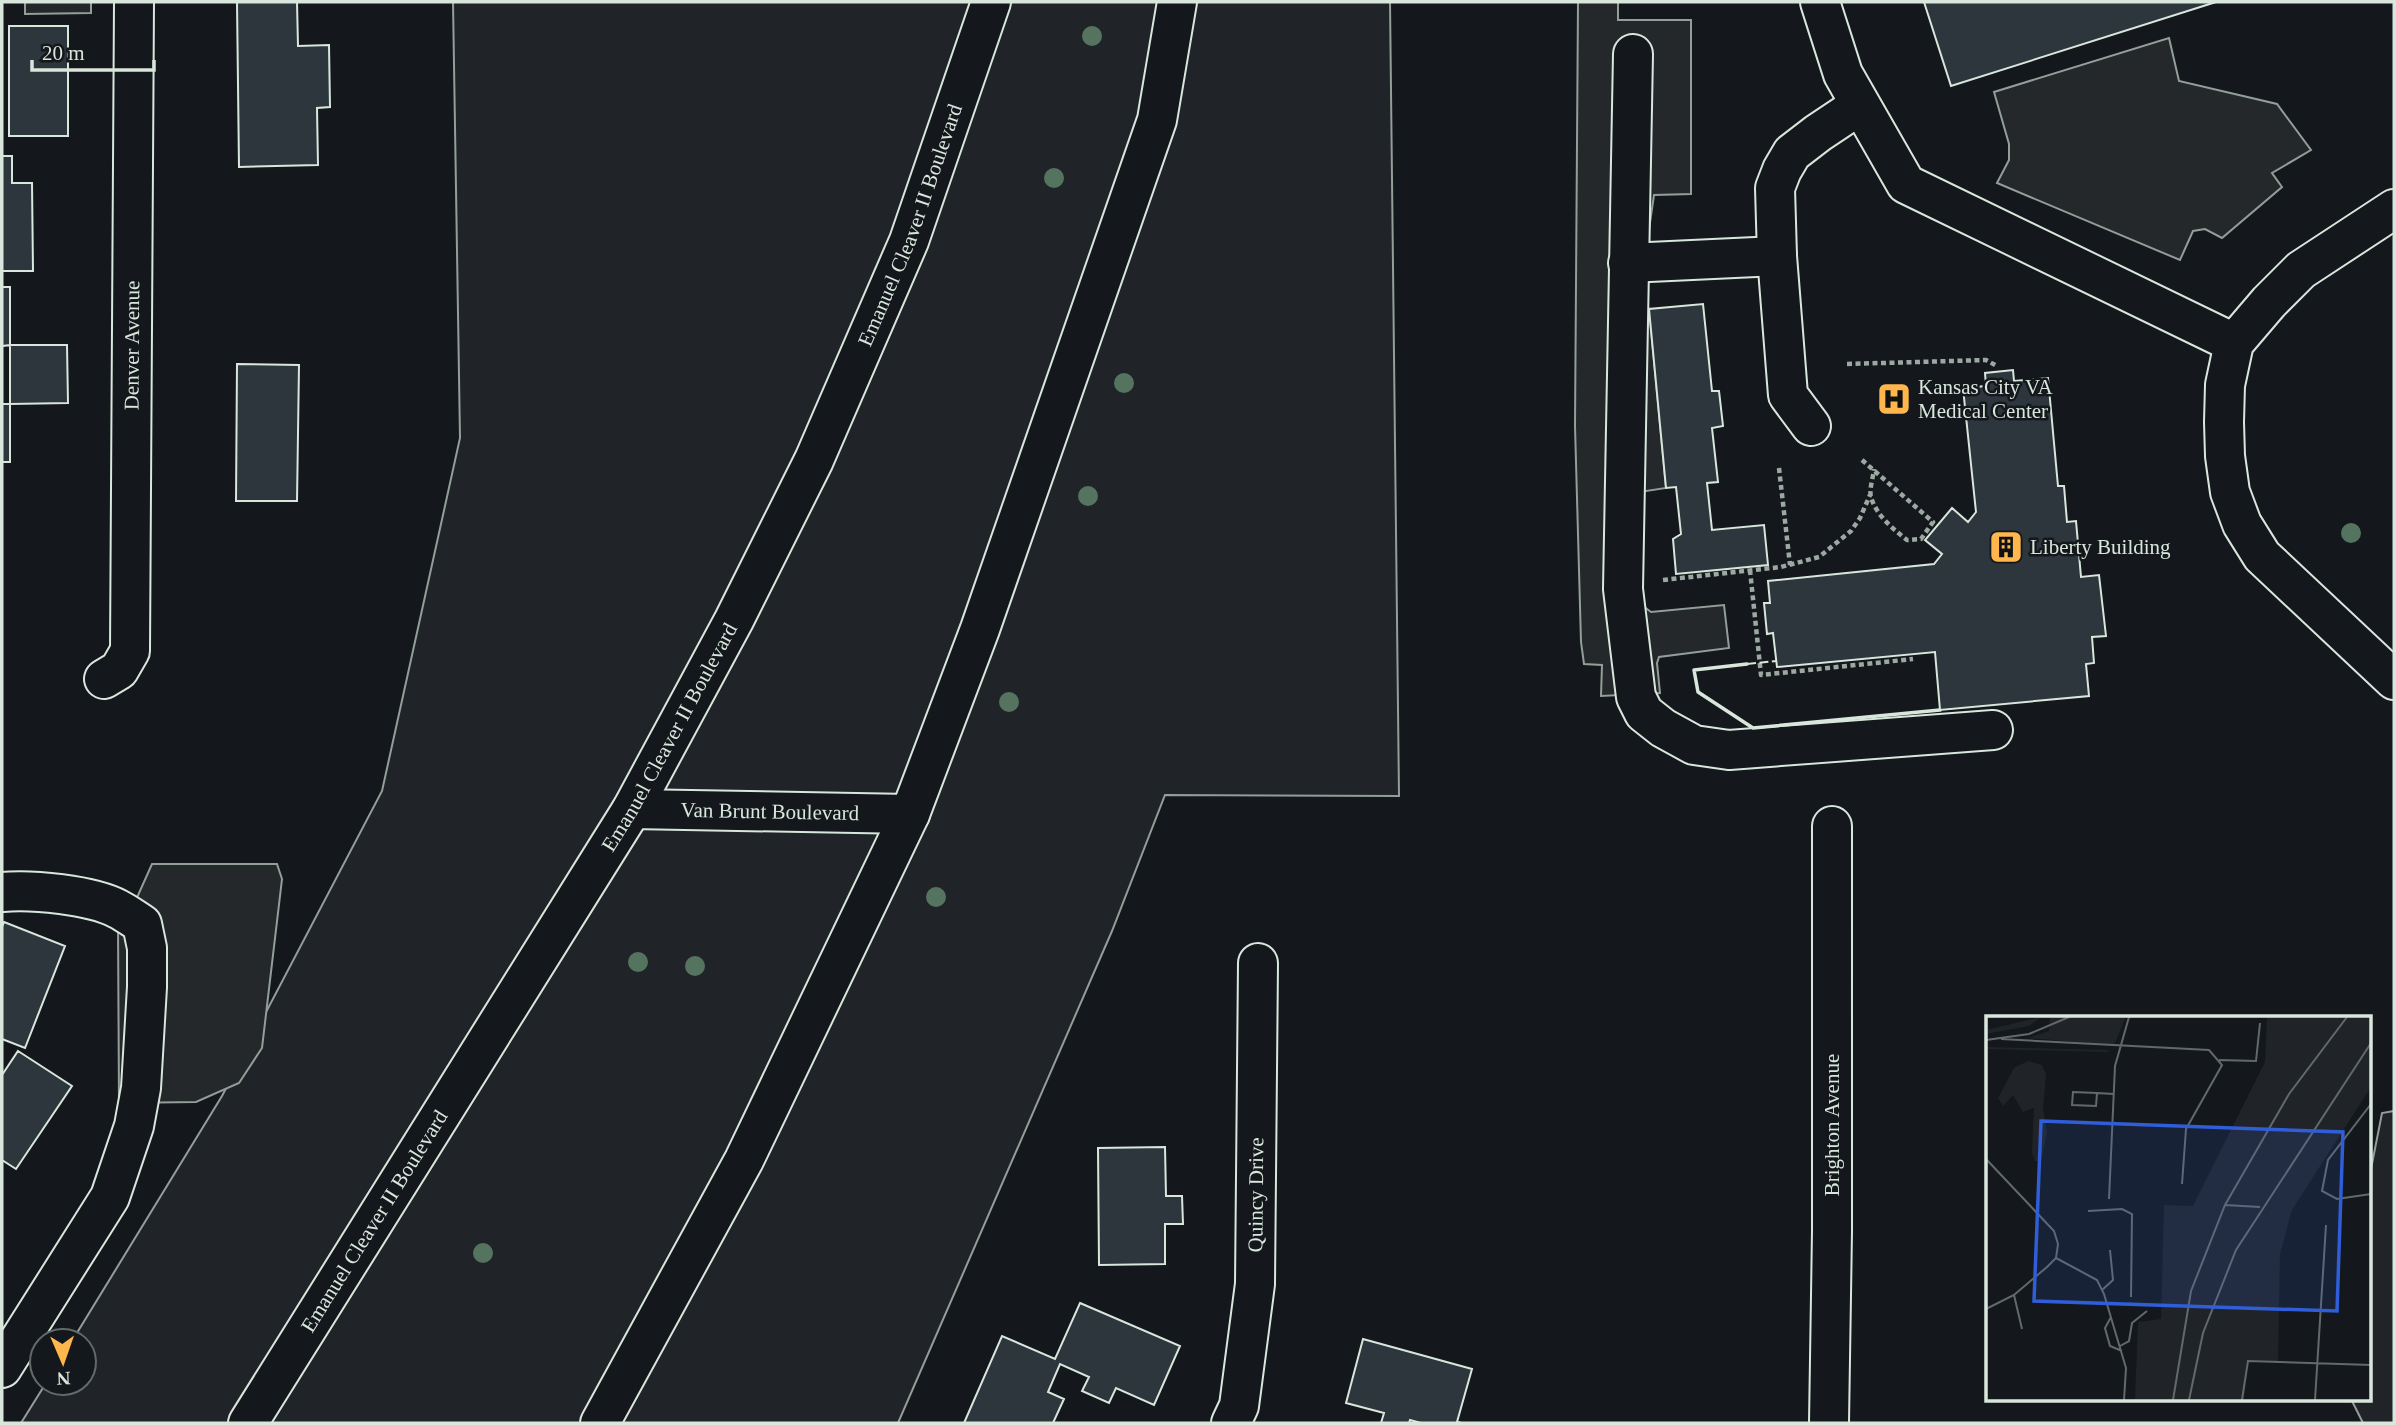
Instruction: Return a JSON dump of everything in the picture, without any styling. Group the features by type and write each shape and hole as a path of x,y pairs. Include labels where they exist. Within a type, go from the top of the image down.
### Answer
{"main road":[{"name":"Denver Avenue","path":"104,679 119,670 130,651 134,2"},
{"name":"Emanuel Cleaver II Boulevard","path":"248,1423 632,809 734,620 814,460 909,241 991,2"},
{"path":"600,1423 744,1160 910,814 980,629 1157,120 1177,2"},
{"path":"1820,2 1843,74 1906,184 2234,343"},
{"path":"1633,54 1623,589 1636,697 1644,713 1694,746 1729,750 1993,730"},
{"path":"1811,426 1788,395 1777,256 1775,188 1792,153 1860,105"},
{"path":"2394,209 2301,270 2269,302 2234,343 2225,385 2225,456 2230,492 2242,524 2262,556 2394,680"},
{"path":"1628,262 1777,256"},
{"name":"Van Brunt Boulevard","path":"632,809 910,814"},
{"name":"Brighton Avenue","path":"1829,1423 1832,826"},
{"path":"2,892 26,890 87,900 116,908 142,924 147,948 148,986 141,1088 134,1126 110,1196 2,1368"},
{"name":"Quincy Drive","path":"1230,1423 1239,1406 1255,1284 1258,963"}],"path":[{"path":"1847,364 1986,360 1997,366"},
{"path":"1863,460 1933,522 1921,539 1907,540 1888,524 1870,495"},
{"path":"1779,468 1790,565"},
{"path":"1654,581 1790,565 1819,557 1851,531 1860,518 1870,495 1874,470"},
{"path":"1750,570 1761,675 1913,659"}],"shaded area":[{"path":"25,2 91,2 91,13 25,14"},
{"path":"453,2 1390,2 1399,796 1165,795 1112,931 898,1423 21,1423 37,1397 98,1397 98,1327 81,1327 222,1096 382,791 460,438"},
{"path":"1578,2 1618,2 1618,20 1691,20 1691,194 1654,195 1641,285 1642,311 1649,309 1666,488 1639,492 1641,590 1643,606 1651,612 1724,605 1729,648 1659,657 1657,663 1660,693 1601,696 1602,665 1584,664 1581,642 1575,426"},
{"path":"2169,38 2179,81 2277,104 2311,150 2272,173 2282,187 2222,238 2205,229 2193,231 2180,260 1997,183 2009,160 2009,144 1994,92"},
{"path":"152,864 277,864 282,879 262,1048 239,1083 196,1102 119,1103 118,925 131,911"},
{"path":"2394,1111 2394,1423 2363,1423 2352,1400 2372,1400 2372,1164 2382,1113"}],"building":[{"path":"237,2 297,2 298,46 329,45 330,107 317,108 318,165 239,167"},
{"path":"1924,2 2216,2 1951,86"},
{"path":"9,26 68,26 68,136 9,136"},
{"path":"2,156 12,156 12,183 32,183 33,271 2,271"},
{"path":"2,287 10,287 10,345 2,346"},
{"path":"1703,304 1712,391 1719,391 1723,426 1712,428 1718,482 1707,483 1712,530 1764,525 1768,565 1676,574 1673,539 1681,534 1676,487 1666,488 1649,309"},
{"path":"10,345 67,345 68,403 10,404"},
{"path":"237,364 299,365 297,501 236,501"},
{"name":"Liberty Building","path":"2013,370 2014,381 2048,378 2058,486 2064,486 2067,522 2076,521 2081,577 2099,575 2106,636 2092,637 2094,663 2086,664 2089,696 1940,710 1935,652 1777,667 1773,633 1767,634 1764,603 1770,603 1768,581 1934,564 1942,554 1925,540 1952,508 1968,522 1976,512 1963,388 1986,386 1985,373"},
{"path":"2,404 10,404 10,462 2,462"},
{"path":"4,922 65,946 25,1048 2,1039"},
{"path":"18,1051 72,1086 16,1169 2,1160 2,1075"},
{"path":"1165,1147 1166,1196 1182,1196 1183,1224 1165,1224 1165,1264 1099,1265 1098,1148"},
{"path":"1080,1303 1180,1346 1154,1405 1116,1388 1109,1403 1082,1391 1089,1377 1060,1364 1048,1392 1064,1399 1053,1423 964,1423 1002,1336 1055,1359"},
{"path":"1363,1339 1472,1369 1457,1422 1462,1423 1421,1423 1410,1420 1409,1423 1381,1423 1384,1413 1346,1403"}],"fence":[{"path":"1747,664 1776,661"}],"wall":[{"path":"1747,664 1694,670 1698,692 1753,728 1940,710"}],"place":[{"name":"Kansas City VA Medical Center","path":"1894,399"},
{"name":"Liberty Building","path":"2006,547"}]}
